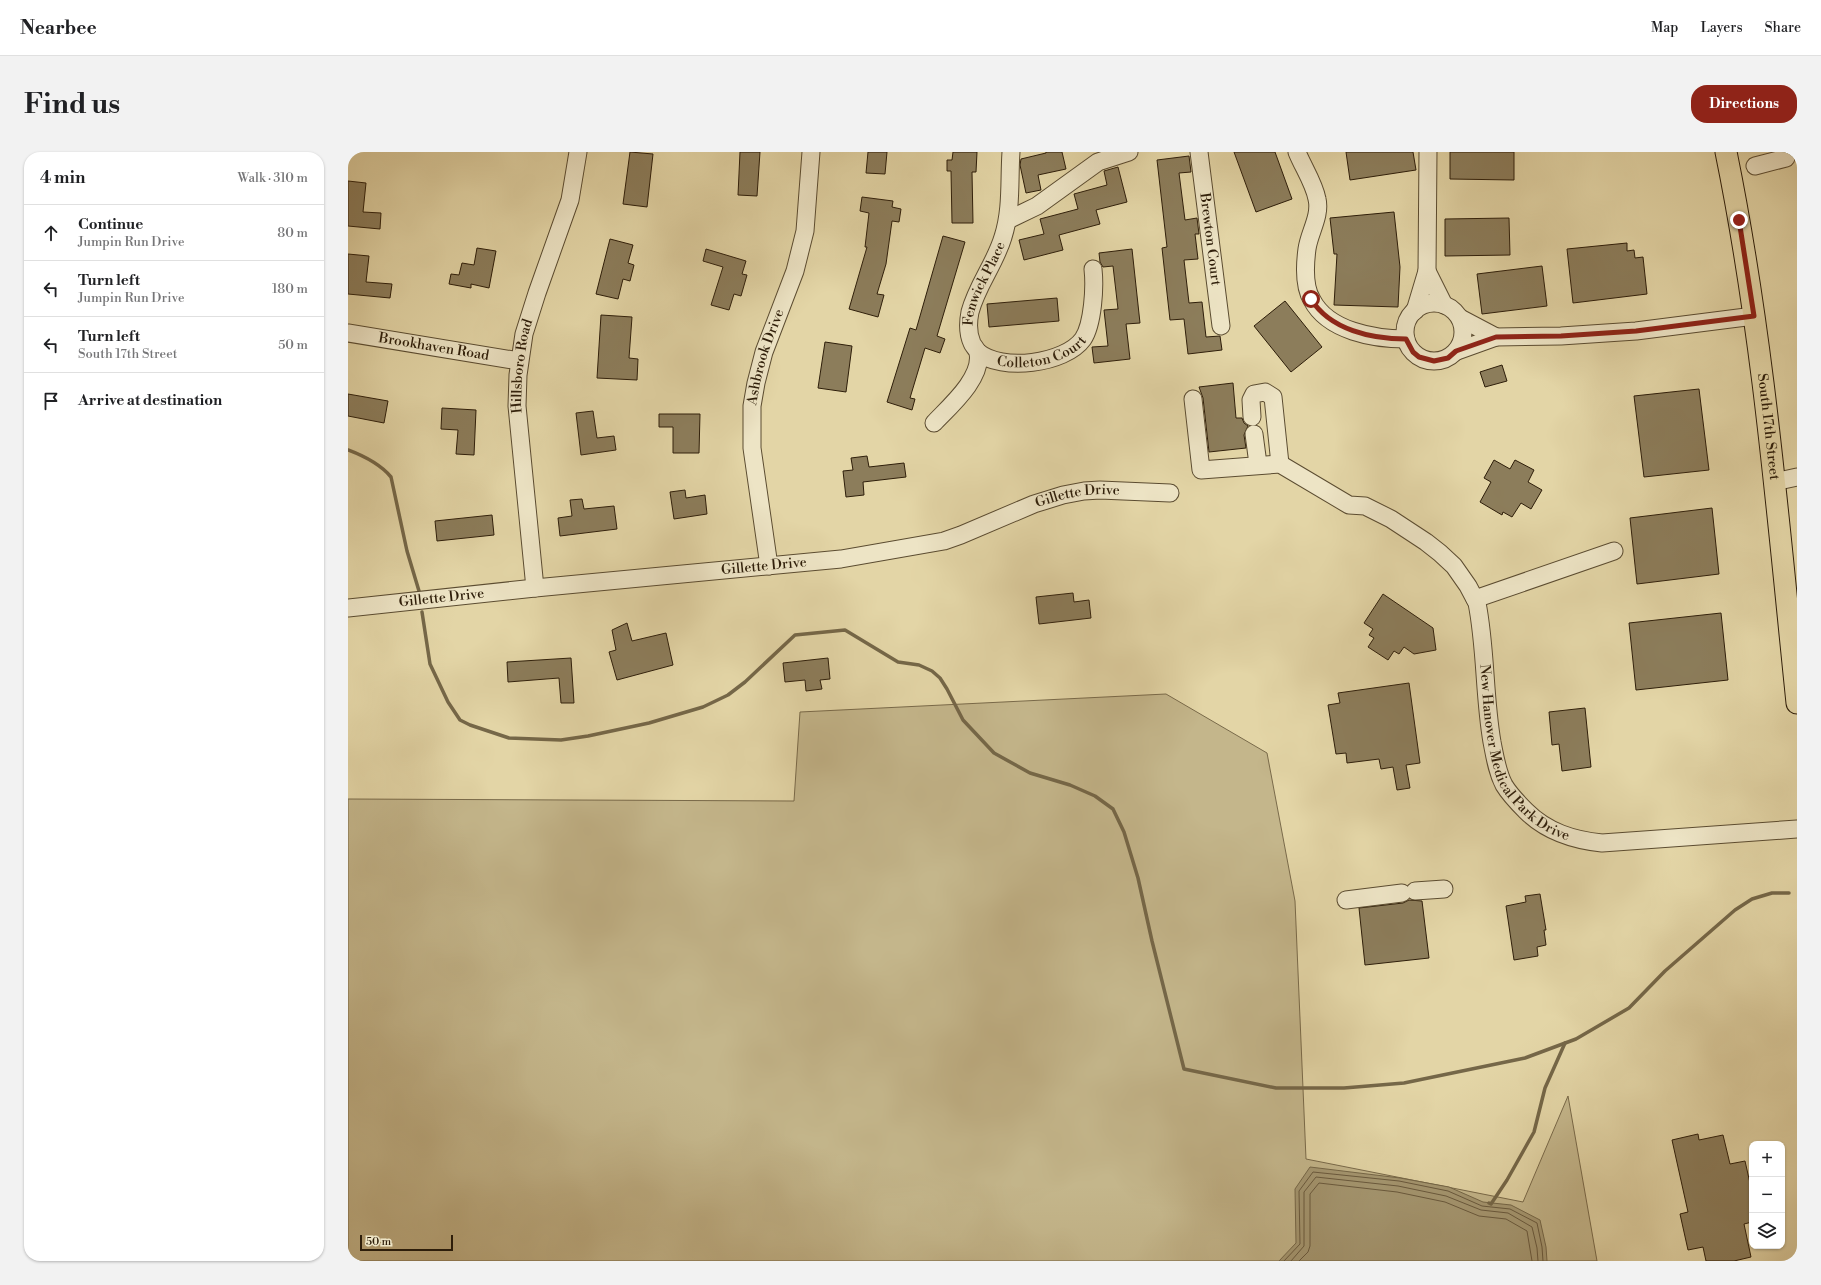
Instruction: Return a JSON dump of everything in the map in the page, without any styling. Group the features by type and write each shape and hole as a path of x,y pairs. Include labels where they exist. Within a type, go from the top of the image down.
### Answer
{"main road":[{"name":"South 17th Street","path":"1726,152 1737,208 1754,316 1794,645 1797,703"}],"street":[{"name":"Hillsboro Road","path":"535,588 517,406 519,361 524,334 570,200 578,152"},
{"name":"Ashbrook Drive","path":"769,566 752,448 752,406 764,352 795,271 805,231 811,152"},
{"name":"Fenwick Place","path":"978,352 971,342 969,333 970,314 980,287 999,250 1008,220 1011,152"},
{"path":"1008,220 1037,206 1098,162 1129,152"},
{"name":"Brewton Court","path":"1199,152 1221,326"},
{"path":"1296,152 1318,200 1315,221 1310,235 1307,251 1308,290 1311,299 1321,313 1344,327 1374,336 1406,339"},
{"path":"1428,152 1427,272 1415,311 1407,324 1406,339 1413,352 1426,360 1441,360 1448,358 1456,351 1462,341 1463,333 1460,318"},
{"path":"1755,166 1786,158"},
{"name":"Colleton Court","path":"978,352 988,359 1006,363 1023,363 1047,360 1070,350 1083,338 1087,331 1094,296 1094,269"},
{"path":"1427,272 1444,305"},
{"path":"1415,311 1428,304 1444,305 1450,308 1460,318 1496,337"},
{"path":"1456,351 1496,337 1561,336 1636,331 1754,316"},
{"name":"Brookhaven Road","path":"348,333 519,361"},
{"path":"934,423 962,393 972,378 978,363 978,352"},
{"path":"1193,399 1201,470 1258,464 1280,464 1273,397 1265,392 1254,394 1251,400 1252,416"},
{"path":"1254,434 1258,464"},
{"name":"New Hanover Medical Park Drive","path":"1280,464 1349,505 1364,506 1391,519 1426,542 1454,566 1468,586 1479,611 1490,729 1500,776 1512,796 1545,827 1563,836 1583,841 1602,843 1797,829"},
{"path":"1774,482 1797,477"},
{"name":"Gillette Drive","path":"348,608 535,588 841,559 944,541 961,536 1034,504 1062,495 1084,491 1170,493"},
{"path":"1475,599 1614,551"},
{"path":"1346,900 1444,889"}],"shaded area":[{"path":"1166,694 1267,753 1295,901 1306,1159 1523,1202 1568,1096 1597,1261 348,1261 348,799 794,801 800,712"}],"water":[{"path":"1310,1167 1400,1178 1449,1187 1483,1202 1511,1205 1540,1220 1546,1247 1547,1261 1279,1261 1296,1243 1295,1189"}],"building":[{"path":"630,152 653,154 647,207 623,204"},
{"path":"740,152 760,152 757,196 738,195"},
{"path":"868,152 887,152 885,174 866,173"},
{"path":"953,152 977,152 976,172 972,172 973,223 952,223 951,171 947,171 947,160 952,160"},
{"path":"1046,152 1062,152 1066,169 1038,175 1041,190 1026,193 1020,165 1021,159"},
{"path":"1234,152 1275,152 1292,199 1256,212"},
{"path":"1346,152 1413,152 1416,170 1350,180"},
{"path":"1450,152 1514,152 1514,180 1450,179"},
{"path":"1189,156 1191,172 1179,173 1185,220 1197,218 1199,234 1195,234 1198,259 1184,260 1189,303 1202,302 1206,337 1220,336 1222,350 1188,354 1184,319 1170,320 1162,248 1167,247 1157,160"},
{"path":"1118,167 1127,202 1096,210 1100,224 1059,235 1063,250 1024,260 1019,240 1044,234 1040,219 1078,209 1074,194 1107,185 1104,171"},
{"path":"348,181 366,183 363,212 381,213 380,229 348,226"},
{"path":"862,197 893,201 892,207 901,209 899,222 892,221 886,264 877,294 884,295 878,317 849,309 867,247 865,247 869,213 860,211"},
{"path":"1394,212 1400,267 1398,307 1334,305 1337,254 1334,254 1330,218"},
{"path":"1509,218 1510,255 1445,256 1445,219"},
{"path":"943,236 965,242 937,336 945,339 940,353 925,348 910,398 915,399 912,410 887,402 910,328 916,330"},
{"path":"610,239 633,245 628,263 634,265 630,281 623,279 618,299 596,294"},
{"path":"1627,243 1627,251 1634,250 1635,258 1643,257 1647,294 1573,303 1567,249"},
{"path":"477,248 496,251 489,288 471,284 471,288 449,284 451,274 459,275 462,263 474,265"},
{"path":"706,249 746,261 742,274 747,275 741,296 734,294 729,310 711,305 723,267 703,261"},
{"path":"1132,249 1140,323 1126,324 1130,359 1094,363 1092,347 1108,346 1104,310 1118,309 1113,266 1103,267 1100,262 1099,253"},
{"path":"348,254 369,256 366,282 392,284 390,298 348,294"},
{"path":"1542,266 1547,306 1482,314 1477,274"},
{"path":"1057,298 1059,321 989,327 987,304"},
{"path":"1285,301 1322,347 1291,372 1254,326"},
{"path":"601,315 632,317 629,358 638,359 637,380 597,378"},
{"path":"825,342 852,346 846,392 818,388"},
{"path":"1502,365 1507,381 1485,387 1480,372"},
{"path":"1233,383 1236,418 1242,418 1244,423 1248,426 1244,435 1246,448 1209,452 1203,398 1199,387"},
{"path":"1699,389 1709,470 1644,477 1634,396"},
{"path":"348,394 388,401 384,423 348,416"},
{"path":"442,408 476,410 474,455 456,454 458,430 441,429"},
{"path":"593,411 597,438 614,436 616,450 581,455 576,413"},
{"path":"659,414 700,414 699,453 673,453 673,427 659,427"},
{"path":"867,456 869,467 904,463 906,477 863,482 864,495 846,497 843,471 853,470 851,458"},
{"path":"1494,460 1510,469 1515,460 1534,470 1528,482 1542,490 1531,509 1521,503 1512,517 1503,512 1502,515 1480,502 1491,482 1484,478"},
{"path":"685,490 686,498 705,495 707,514 674,519 670,492"},
{"path":"582,499 584,509 614,506 617,529 560,536 558,518 572,516 570,500"},
{"path":"1712,508 1719,574 1637,584 1630,518"},
{"path":"492,515 494,535 437,541 435,521"},
{"path":"1073,593 1074,602 1089,600 1091,618 1039,624 1036,597"},
{"path":"1383,594 1433,628 1436,650 1414,654 1404,647 1399,654 1394,651 1388,660 1368,647 1374,638 1369,635 1373,629 1364,623"},
{"path":"1721,613 1728,680 1636,690 1629,623"},
{"path":"627,623 632,641 666,633 673,665 617,680 609,652 616,650 612,630"},
{"path":"571,658 574,703 561,703 559,678 508,682 507,662"},
{"path":"828,658 830,679 820,680 822,689 806,691 805,680 785,682 783,663"},
{"path":"1409,683 1420,763 1406,765 1410,788 1397,790 1393,767 1381,769 1379,759 1347,763 1346,753 1336,754 1328,705 1340,703 1338,693"},
{"path":"1585,708 1591,767 1562,771 1559,744 1552,745 1549,712"},
{"path":"1540,894 1546,930 1544,930 1546,945 1537,947 1538,956 1514,960 1506,906 1526,902 1525,896"},
{"path":"1409,900 1422,901 1429,958 1365,965 1359,908 1403,903"},
{"path":"1698,1134 1699,1140 1723,1135 1730,1164 1745,1161 1749,1179 1749,1223 1744,1224 1751,1257 1734,1261 1706,1261 1703,1247 1688,1250 1680,1214 1688,1212 1672,1140"}],"waterway":[{"path":"348,450 371,461 382,468 391,477 407,551 419,591"},
{"path":"422,612 430,664 448,702 460,720 470,725 509,738 561,740 588,736 649,723 703,707 728,695 745,682 795,635 845,630 898,662 919,665 932,671 940,678 947,689 963,720 994,753 1030,773 1070,785 1095,796 1113,809 1124,832 1138,878 1184,1069 1276,1088 1344,1088 1404,1083 1525,1058 1576,1039 1629,1008 1665,971 1735,910 1752,899 1772,893 1789,893"},
{"path":"1489,1203 1491,1204 1507,1180 1534,1132 1545,1088 1565,1043"}],"route":[{"path":"1311,299 1321,313 1333,322 1358,332 1374,336 1393,339 1406,339 1413,352 1419,357 1434,361 1448,358 1456,351 1483,340 1496,337 1561,336 1636,331 1754,316 1739,220"}]}
